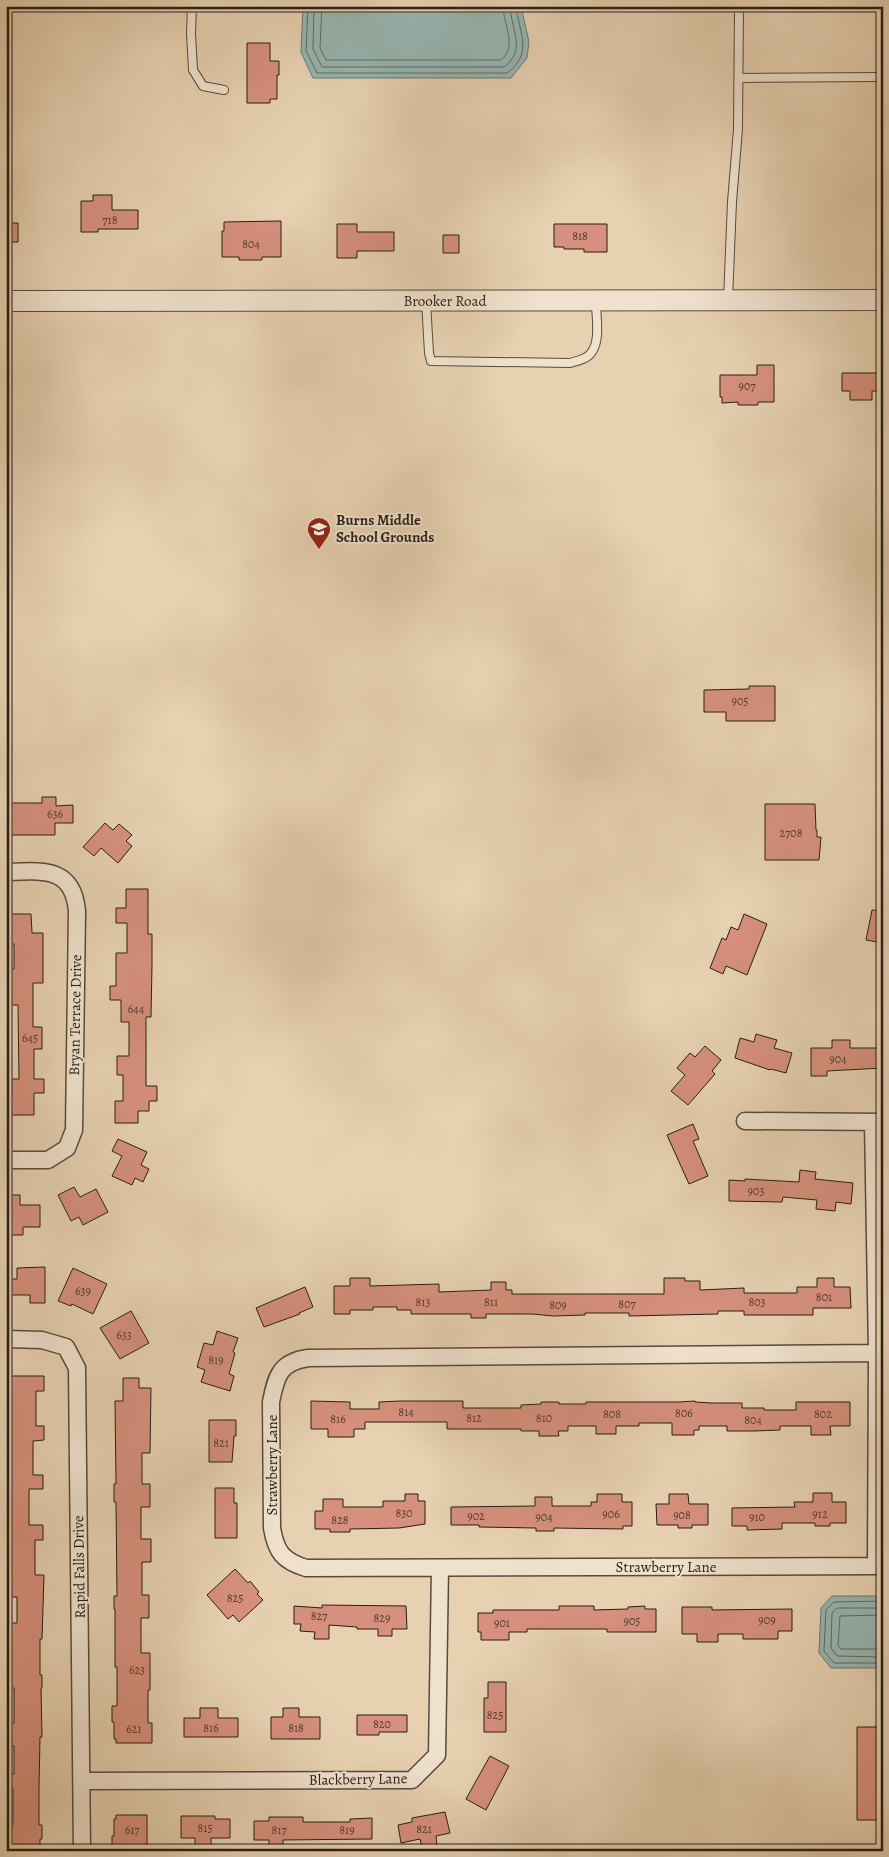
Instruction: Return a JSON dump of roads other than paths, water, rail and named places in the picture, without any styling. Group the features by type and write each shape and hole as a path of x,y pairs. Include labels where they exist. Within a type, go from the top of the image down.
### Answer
{"street":[{"name":"Brooker Road","path":"6,301 883,300"},
{"name":"Bryan Terrace Drive","path":"6,872 35,871 58,876 72,889 76,897 77,911 74,1130 67,1148 48,1160 6,1160"},
{"path":"745,1121 878,1122 877,1353 880,1566"},
{"name":"Rapid Falls Drive","path":"6,1339 42,1340 66,1347 77,1368 82,1851"},
{"name":"Strawberry Lane","path":"877,1353 308,1358 291,1362 278,1374 271,1402 272,1528 278,1550 288,1561 306,1568 880,1566"},
{"name":"Blackberry Lane","path":"82,1781 412,1780 437,1755 440,1568"}],"lane":[{"path":"192,6 193,70 203,86 224,90"},
{"path":"728,300 739,78 739,6"},
{"path":"739,78 883,77"},
{"path":"426,301 431,361 570,363 582,360 591,354 596,341 596,300"}],"water":[{"path":"303,6 521,6 529,42 527,58 511,78 313,78 301,52"},
{"path":"832,1596 883,1596 883,1668 831,1668 819,1653 821,1608"}],"place":[{"name":"Burns Middle School Grounds","path":"319,550"}]}
